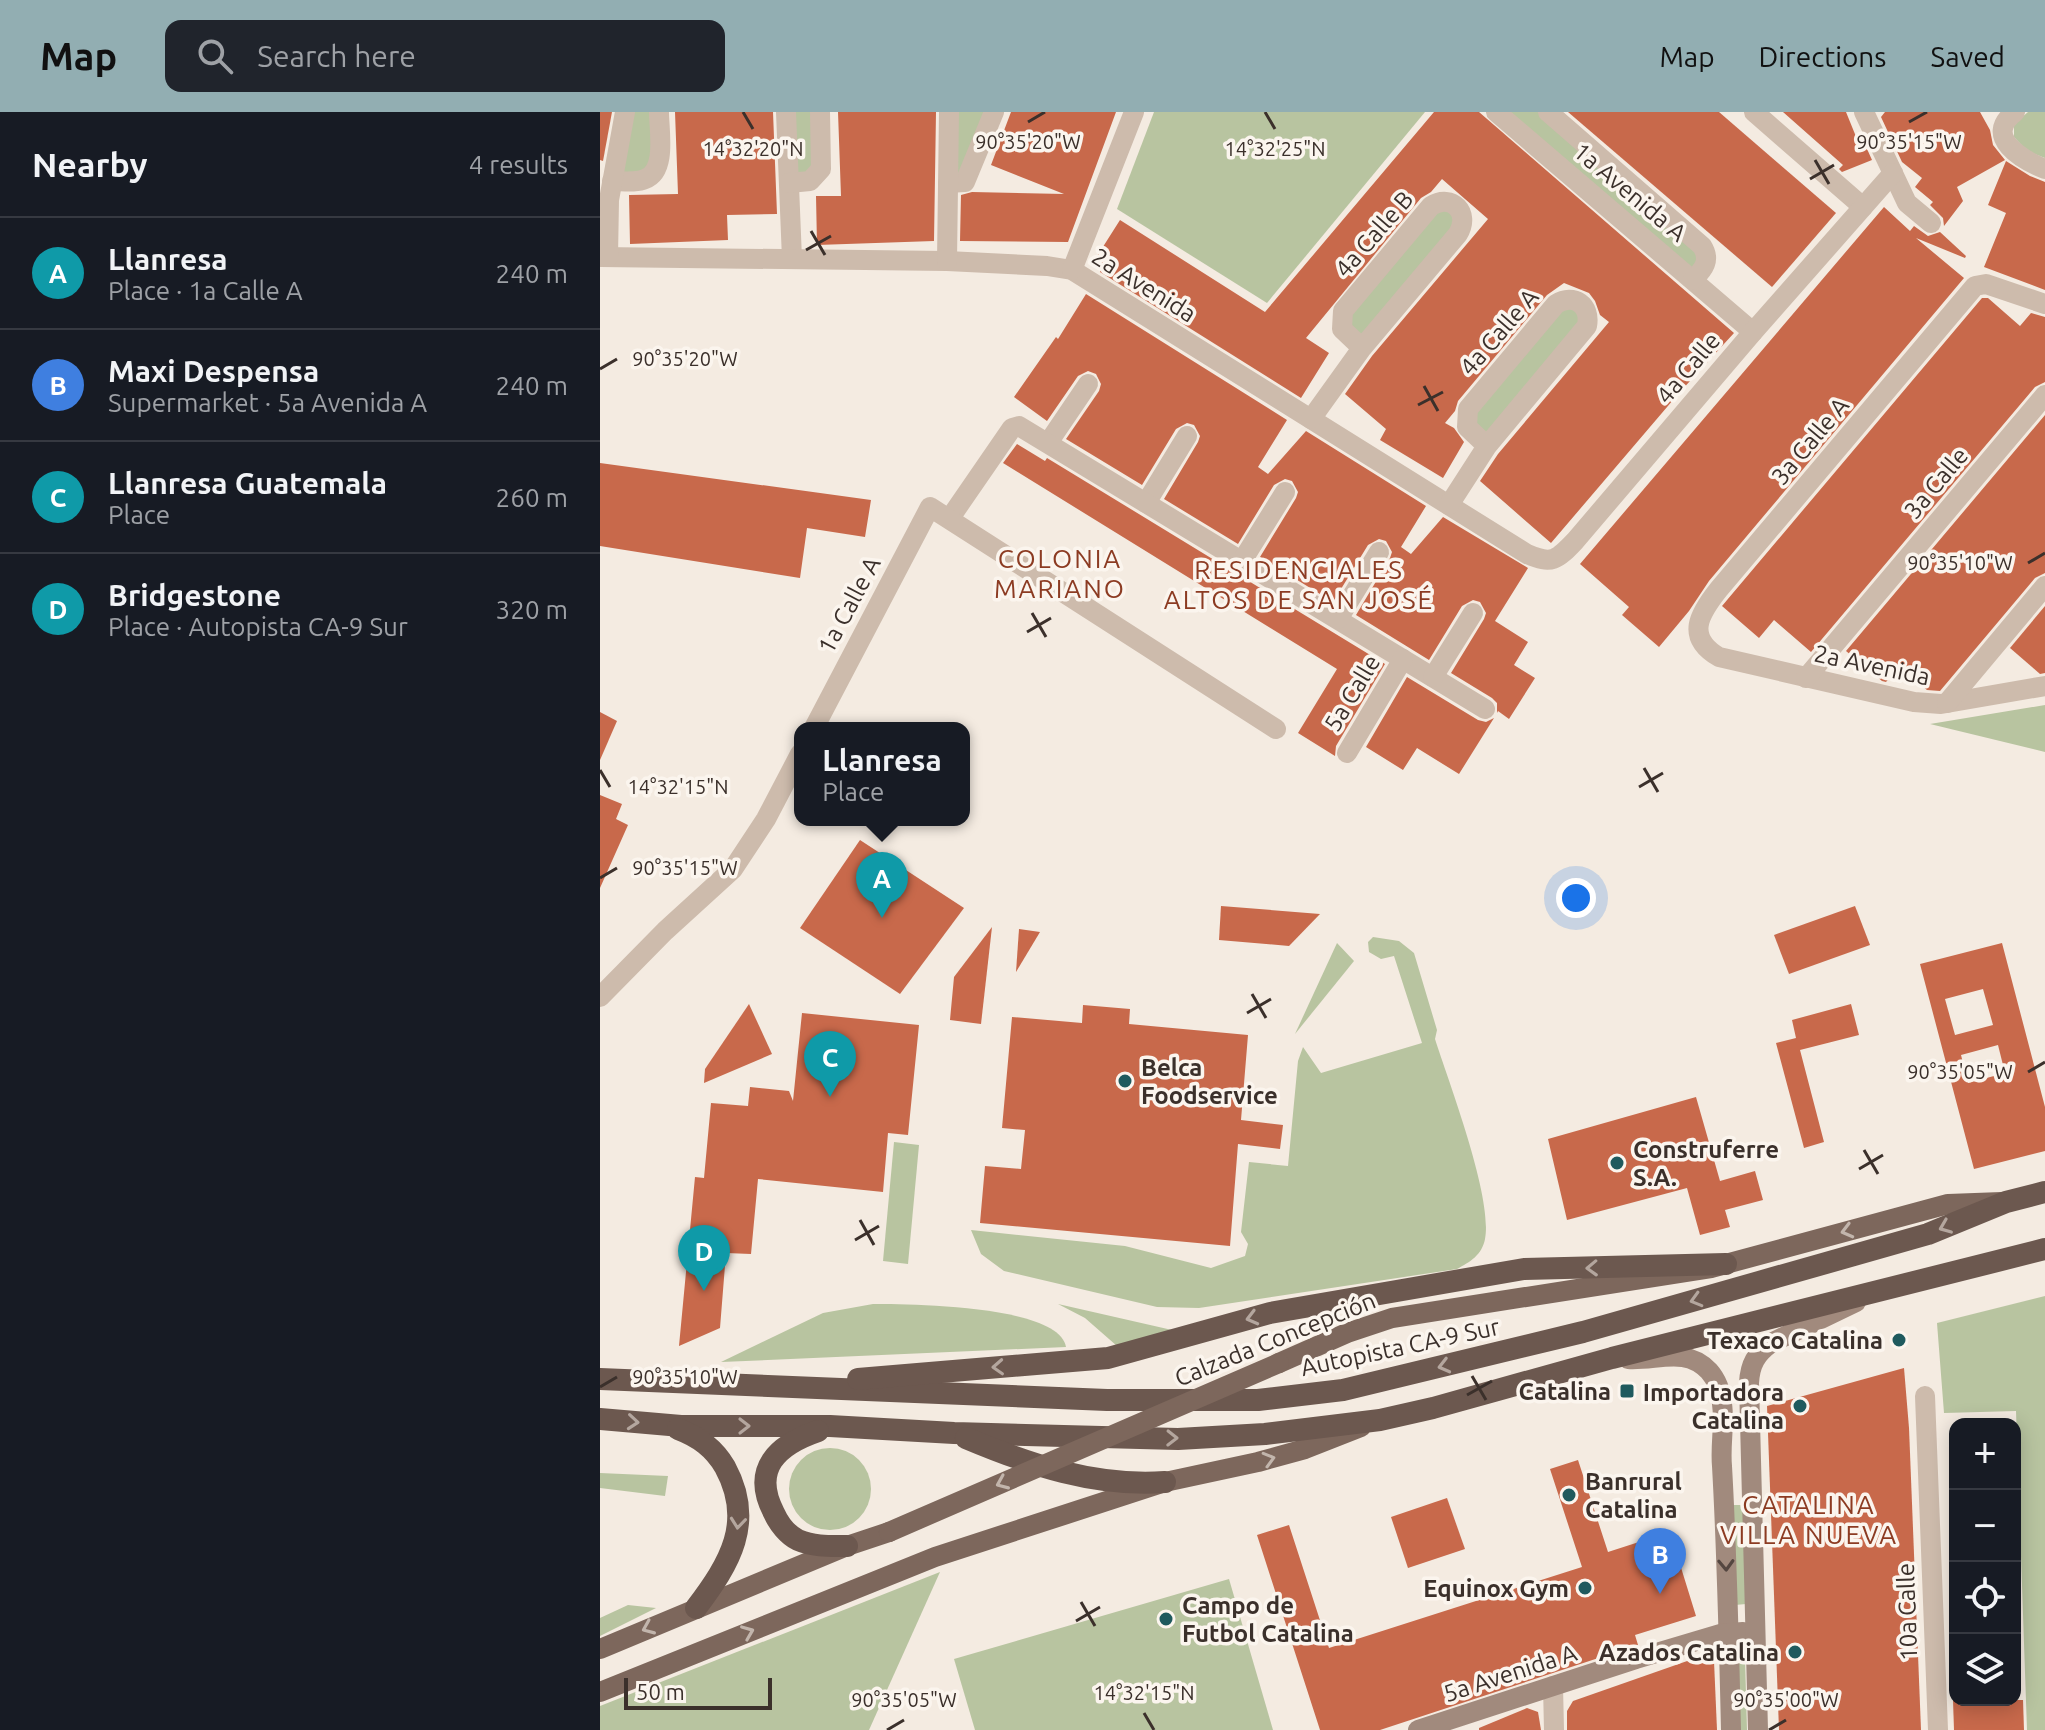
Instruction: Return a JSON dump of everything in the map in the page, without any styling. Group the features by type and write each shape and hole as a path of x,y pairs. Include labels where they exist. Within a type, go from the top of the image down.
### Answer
{"highway":[{"name":"Autopista CA-9 Sur","path":"600,1379 1107,1400 1258,1400 1343,1390 1583,1332 1928,1234 2006,1202 2045,1192"},
{"path":"600,1419 666,1425 830,1426 954,1433 1226,1438 1380,1420 2045,1249"},
{"path":"767,1385 1108,1358 1270,1313 1524,1269 1726,1264"},
{"path":"666,1425 698,1438 719,1456 735,1489 739,1508 735,1542 729,1558 696,1608"},
{"path":"830,1426 793,1441 776,1455 768,1465 766,1490 775,1517 796,1539 812,1544 847,1546"},
{"path":"954,1433 1005,1454 1065,1473 1110,1482 1165,1482"}],"main road":[{"name":"Calzada Concepción","path":"600,1649 847,1546 889,1532 1347,1333 1392,1318 1533,1298 1726,1264 1948,1204 2006,1202"},
{"path":"1758,1730 1751,1366 1771,1343 1870,1294"},
{"path":"1612,1358 1692,1357 1716,1379 1723,1412 1721,1460 1731,1730"},
{"path":"600,1692 935,1557 1165,1482 1305,1449 1380,1420"},
{"name":"5a Avenida A","path":"1418,1730 1729,1633 1757,1631"}],"street":[{"path":"604,257 612,181 625,112"},
{"path":"612,181 643,181 654,173 659,160 659,112"},
{"path":"786,112 792,259"},
{"path":"789,183 810,181 821,169 820,112"},
{"path":"947,261 949,112"},
{"path":"948,183 965,182 994,112"},
{"path":"1072,270 1134,112"},
{"name":"1a Avenida A","path":"1496,112 1753,332"},
{"name":"1a Avenida A","path":"1548,112 1702,246 1706,263 1693,280"},
{"path":"1754,112 1863,207"},
{"path":"1864,112 1907,203 1931,223"},
{"path":"2015,112 2003,129 2008,145 2020,158 2045,169"},
{"name":"4a Calle","path":"1552,560 1575,541 1893,173"},
{"name":"4a Calle B","path":"1311,419 1362,348 1462,228 1463,214 1455,204 1442,201 1431,206 1343,311 1342,329 1362,348"},
{"name":"2a Avenida","path":"604,257 947,261 1072,270 1527,554 1540,560 1552,560"},
{"name":"3a Calle A","path":"1699,637 1702,612 1719,589 1975,286 1986,284 2045,304"},
{"name":"4a Calle A","path":"1449,505 1487,446 1587,326 1588,312 1580,302 1567,299 1556,304 1468,409 1467,427 1487,446"},
{"path":"1048,443 1088,384"},
{"name":"3a Calle","path":"1806,678 2045,395"},
{"path":"1276,729 950,518 1012,428 1019,426 1048,443 1485,709"},
{"path":"1146,503 1187,436"},
{"path":"1242,561 1285,492"},
{"name":"1a Calle A","path":"817,722 930,507 950,518"},
{"path":"1338,619 1379,552"},
{"path":"1947,703 2045,586"},
{"path":"1433,677 1473,613"},
{"name":"2a Avenida","path":"1699,637 1709,651 1719,657 1914,702 1947,703 2045,686"},
{"name":"5a Calle","path":"1347,753 1403,659"},
{"path":"600,997 665,931 733,869 766,819 794,765"},
{"name":"10a Calle","path":"1925,1396 1938,1730"},
{"path":"1553,1686 1554,1730"}],"green space":[{"path":"625,112 659,112 657,167 612,181"},
{"path":"786,112 820,112 821,169 789,183"},
{"path":"949,112 994,112 965,182 948,183"},
{"path":"1154,112 1425,112 1267,303 1117,209"},
{"path":"1496,112 1548,112 1702,246 1693,280"},
{"path":"2028,112 2045,112 2045,158 2027,151 2014,137 2014,124"},
{"path":"1431,206 1463,214 1362,348 1343,311"},
{"path":"1556,304 1588,312 1487,446 1468,409"},
{"path":"2045,705 2045,752 1930,724"},
{"path":"1373,937 1399,941 1414,953 1437,1030 1435,1039 1483,1196 1485,1239 1471,1261 1457,1269 1199,1308 1157,1307 1004,1271 981,1254 971,1230 1125,1246 1211,1268 1245,1256 1248,1244 1241,1232 1249,1162 1288,1166 1298,1061 1303,1047 1321,1073 1422,1043 1394,956 1381,959 1369,952 1368,942"},
{"path":"1337,943 1354,961 1295,1034"},
{"path":"894,1142 919,1145 908,1264 883,1261"},
{"path":"2045,1296 2045,1730 2027,1730 2021,1556 2021,1418 2016,1418 2016,1411 1944,1413 1937,1323"},
{"path":"873,1304 948,1307 1011,1315 1057,1333 1066,1347 721,1362 823,1313"},
{"path":"1058,1304 1172,1330 1117,1346 1085,1318"},
{"path":"822,1448 838,1448 853,1455 864,1466 871,1489 868,1505 859,1518 838,1530 822,1530 807,1523 796,1512 789,1497 789,1481 796,1466 807,1455"},
{"path":"600,1473 668,1476 665,1496 600,1488"},
{"path":"1731,1505 1743,1505 1746,1604 1735,1605"},
{"path":"940,1572 869,1730 600,1730 600,1706"},
{"name":"Campo de Futbol Catalina","path":"1229,1579 1273,1730 975,1730 954,1659"},
{"path":"628,1605 656,1608 600,1636 600,1618"},
{"path":"1736,1658 1745,1658 1747,1730 1739,1730"}],"building":[{"path":"600,112 612,112 603,161 600,160"},
{"path":"675,112 773,112 777,214 727,215 728,240 630,244 629,195 678,194"},
{"path":"838,112 936,112 934,241 817,245 816,196 841,196"},
{"path":"1011,112 1116,112 1068,242 960,241 961,195 972,192 1064,194 991,165"},
{"path":"1434,112 1479,112 1734,333 1551,543 1480,481 1498,454 1609,322 1600,315 1589,293 1564,283 1547,295 1458,401 1455,411 1445,423 1454,428 1464,442 1443,478 1380,440 1386,429 1345,394 1372,356 1488,219 1442,179 1421,198 1306,338 1329,353 1301,398 1100,272 1103,267 1094,261 1120,220 1265,312"},
{"path":"1568,112 1719,112 1836,213 1772,287"},
{"path":"1783,112 1846,112 1859,144 1863,140 1872,160 1842,172 1839,169 1843,165"},
{"path":"1885,112 1980,112 1990,130 1993,145 2005,160 1957,187 1963,201 1944,226 1943,218 1930,205 1933,202 1915,187 1922,178 1902,162 1881,117"},
{"path":"2006,161 2045,182 2045,290 1984,267 2006,213 1988,205"},
{"path":"1884,207 1910,231 1914,226 1928,236 1940,232 1965,258 1916,238 1964,278 1709,581 1659,647 1622,615 1629,607 1580,564"},
{"path":"1086,294 1287,420 1258,467 1268,474 1306,431 1426,506 1401,547 1411,554 1443,517 1528,568 1495,621 1528,642 1514,665 1535,678 1509,719 1497,713 1497,703 1492,698 1451,673 1484,619 1486,613 1480,602 1473,600 1462,606 1429,660 1356,615 1390,558 1392,552 1386,541 1379,539 1368,545 1333,602 1260,557 1296,498 1298,492 1292,481 1285,479 1274,485 1238,544 1164,499 1198,442 1200,436 1194,425 1187,423 1176,429 1142,485 1066,439 1099,391 1101,384 1096,374 1088,371 1078,376 1047,421 1014,397 1056,337 1058,339"},
{"path":"1982,298 1988,298 2020,326 2031,313 2045,317 2045,382 2035,387 1811,652 1774,620 1759,638 1722,606"},
{"path":"2045,415 2045,573 2035,578 1940,691 1927,690 1899,666 1886,682 1882,681 1846,651"},
{"path":"1017,444 1045,461 1047,458 1385,664 1336,746 1335,756 1298,733 1337,669 1003,463"},
{"path":"600,463 871,500 865,537 807,528 800,578 600,546"},
{"path":"2045,606 2045,673 2040,674 2010,648"},
{"path":"1407,677 1478,720 1486,722 1494,718 1459,774 1417,748 1403,770 1366,747"},
{"path":"600,712 617,721 600,760"},
{"path":"600,795 622,804 616,819 628,825 600,888"},
{"path":"860,840 964,908 900,994 800,928"},
{"path":"1221,906 1320,914 1289,946 1219,940"},
{"path":"1855,906 1870,945 1789,974 1774,935"},
{"path":"992,927 981,1024 950,1020 954,977"},
{"path":"1019,929 1040,932 1016,972"},
{"path":"2002,943 2045,1107 2045,1151 1974,1169 1920,964","holes":["1983,989 1993,1025 1955,1035 1945,999","1998,1045 2005,1073 1968,1083 1961,1055"]},
{"path":"749,1004 772,1054 704,1083 705,1069"},
{"path":"1851,1004 1859,1035 1800,1050 1824,1142 1804,1148 1776,1043 1796,1038 1792,1020"},
{"name":"Belca Foodservice","path":"1083,1005 1130,1009 1129,1024 1248,1035 1241,1120 1283,1125 1280,1149 1238,1144 1230,1246 980,1223 985,1166 1021,1169 1025,1130 1002,1128 1012,1017 1082,1023"},
{"path":"802,1013 919,1025 908,1135 888,1133 883,1192 758,1179 751,1254 726,1253 720,1328 679,1346 695,1177 704,1178 711,1103 748,1106 750,1087 789,1091 793,1101"},
{"name":"Construferre S.A.","path":"1696,1097 1720,1181 1755,1171 1763,1200 1725,1210 1730,1227 1700,1235 1687,1188 1567,1220 1548,1139"},
{"path":"1904,1368 1921,1730 1779,1730 1767,1406"},
{"path":"1578,1460 1608,1552 1670,1532 1696,1616 1635,1635 1638,1645 1380,1730 1320,1730 1257,1535 1289,1525 1329,1648 1582,1567 1550,1469"},
{"path":"1447,1498 1465,1549 1408,1568 1391,1517"},
{"path":"1710,1653 1714,1661 1717,1730 1567,1730 1567,1711 1573,1701"},
{"path":"2023,1700 2024,1730 1954,1730 1953,1706 2021,1706"},
{"path":"1527,1708 1538,1712 1541,1730 1479,1730 1479,1728"}],"place":[{"name":"Llanresa","path":"882,918"},
{"name":"Belca Foodservice","path":"1125,1081"},
{"name":"Llanresa Guatemala","path":"830,1097"},
{"name":"Construferre S.A.","path":"1617,1163"},
{"name":"Bridgestone","path":"704,1291"},
{"name":"Texaco Catalina","path":"1899,1340"},
{"name":"Catalina","path":"1627,1391"},
{"name":"Importadora Catalina","path":"1800,1406"},
{"name":"Banrural Catalina","path":"1569,1495"},
{"name":"Equinox Gym","path":"1585,1588"},
{"name":"Maxi Despensa","path":"1660,1594"},
{"name":"Campo de Futbol Catalina","path":"1166,1619"},
{"name":"Azados Catalina","path":"1795,1652"}],"district":[{"name":"COLONIA MARIANO","path":"1060,573"},
{"name":"RESIDENCIALES ALTOS DE SAN JOSÉ","path":"1299,584"},
{"name":"CATALINA VILLA NUEVA","path":"1809,1519"}]}
